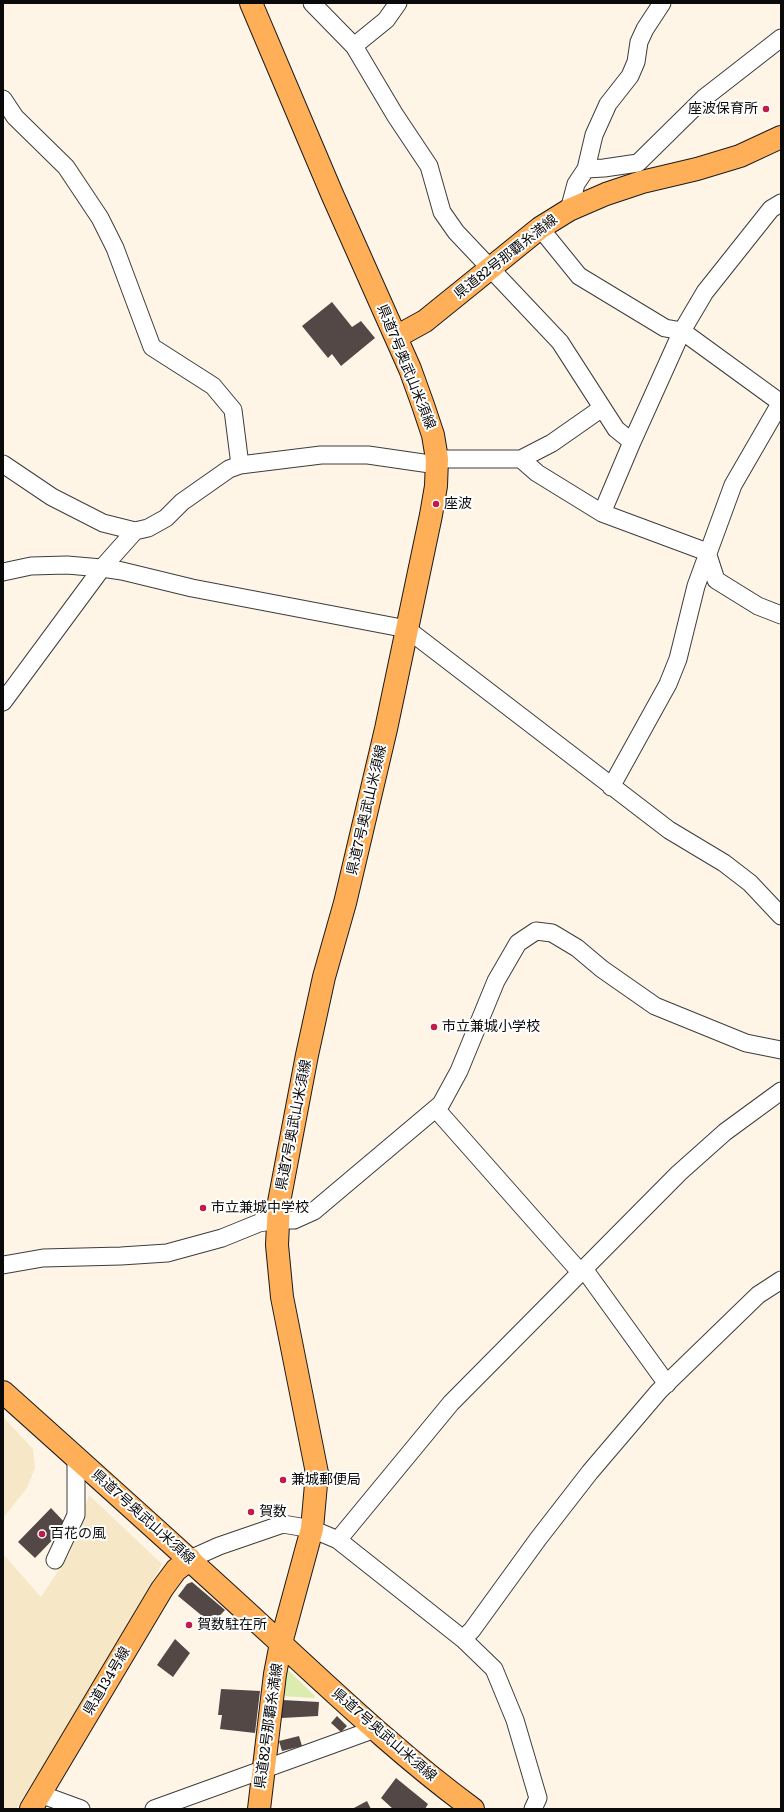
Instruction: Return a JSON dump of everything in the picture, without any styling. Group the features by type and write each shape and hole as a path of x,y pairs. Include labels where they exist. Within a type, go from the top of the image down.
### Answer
{"main road":[{"name":"県道7号奥武山米須線","path":"251,3 332,194 396,337 423,404 433,435 437,462 436,486 431,515 381,752 345,903 324,977 291,1133 279,1202 276,1245 282,1298 317,1473 312,1529 281,1642"},
{"name":"県道82号那覇糸満線","path":"396,337 425,321 540,228 569,210 606,194 640,172 696,169 740,156 781,137"},
{"name":"県道7号奥武山米須線","path":"3,1392 190,1559 375,1729 426,1773 473,1809"},
{"name":"県道134号線","path":"36,1802 162,1589 176,1570 190,1559"},
{"name":"県道82号那覇糸満線","path":"259,1809 262,1770 281,1642"}],"street":[{"path":"312,3 354,46 395,115 429,166 442,212 456,232 560,342 616,429 632,442"},
{"path":"354,46 386,20 398,3"},
{"path":"569,210 576,184 586,169 594,135 608,104 630,76 636,62 639,42 644,29 662,3"},
{"path":"586,169 604,168 640,172 704,98 781,38"},
{"path":"3,99 15,117 66,167 100,218 115,248 152,347 214,386 233,410 240,465"},
{"path":"602,513 682,331 705,292 771,208 781,203"},
{"path":"540,228 579,276 665,328 682,331 781,402 733,485 707,552 696,586 678,659 668,684 611,787"},
{"path":"3,464 52,497 96,519 135,531 148,528 166,518 182,502 229,469 240,465 321,455 368,455 437,462 521,459 552,442 602,408"},
{"path":"521,459 537,473 602,513 707,552"},
{"path":"3,702 102,568 135,531"},
{"path":"707,552 716,580 758,606 781,615"},
{"path":"3,572 31,566 67,565 102,568 122,571 192,588 407,629 669,830 729,867 750,883 781,916"},
{"path":"3,1264 43,1258 121,1256 167,1252 222,1238 259,1223 278,1220 294,1220 314,1211 436,1110 441,1104 459,1070 496,981 518,943 536,931 552,933 577,948 602,969 655,1006 746,1043 781,1050"},
{"path":"338,1540 451,1403 679,1173 725,1132 781,1091"},
{"path":"436,1110 582,1271 667,1384"},
{"path":"463,1639 472,1630 538,1539 590,1472 659,1391 758,1295 781,1280"},
{"path":"55,1560 76,1515 76,1458"},
{"path":"190,1559 219,1546 283,1524 312,1529 338,1540 463,1639 494,1669 515,1720 538,1798 533,1809"},
{"path":"154,1809 375,1729"},
{"path":"36,1802 81,1809"}],"shaded area":[{"path":"3,1417 33,1449 35,1468 27,1488 3,1518"},
{"path":"89,1495 162,1564 65,1731 16,1809 3,1809 3,1554 41,1597 70,1553"}],"green space":[{"path":"287,1669 315,1696 314,1698 282,1696"}],"building":[{"path":"332,302 352,327 361,321 375,338 341,366 332,354 328,358 302,326"},
{"path":"51,1508 67,1525 35,1558 18,1542"},
{"path":"192,1582 225,1610 212,1624 178,1596 187,1584"},
{"path":"175,1639 190,1653 173,1677 157,1665"},
{"path":"221,1689 260,1691 255,1733 220,1729 222,1715 218,1715"},
{"path":"282,1700 319,1702 318,1716 282,1718"},
{"path":"337,1716 347,1726 341,1732 331,1723"},
{"path":"299,1736 302,1746 282,1751 279,1741"},
{"path":"396,1778 428,1804 425,1809 393,1809 381,1798"},
{"path":"367,1801 371,1809 352,1809"}],"place":[{"name":"座波保育所","path":"766,109"},
{"name":"座波","path":"436,504"},
{"name":"市立兼城小学校","path":"434,1027"},
{"name":"市立兼城中学校","path":"203,1208"},
{"name":"兼城郵便局","path":"283,1480"},
{"name":"賀数","path":"251,1512"},
{"name":"百花の風","path":"42,1534"},
{"name":"賀数駐在所","path":"189,1625"}]}
